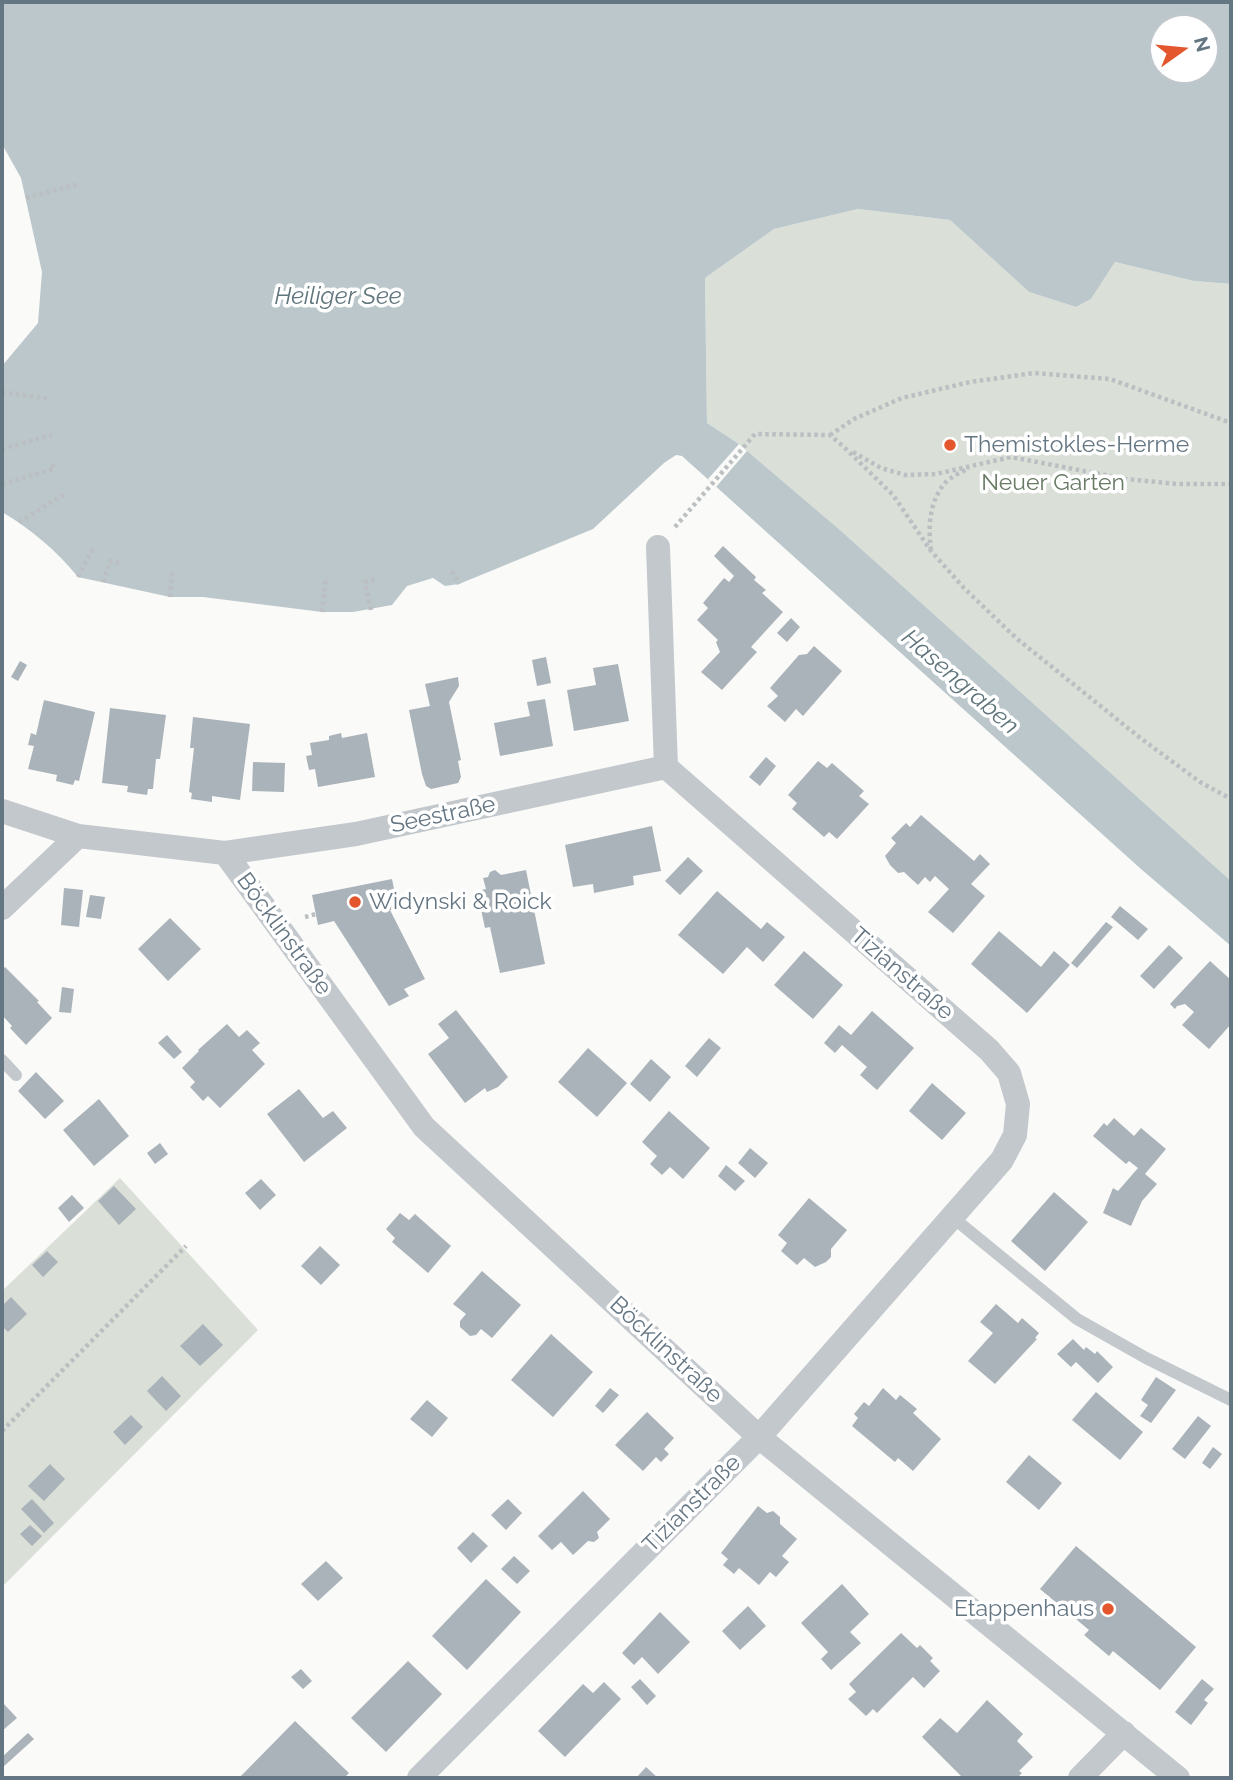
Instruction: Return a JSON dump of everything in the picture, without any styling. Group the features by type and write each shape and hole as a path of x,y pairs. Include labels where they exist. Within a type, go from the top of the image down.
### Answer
{"street":[{"path":"658,547 666,767"},
{"name":"Seestraße","path":"2,811 78,836 225,853 356,834 666,767"},
{"name":"Tizianstraße","path":"419,1778 759,1437 1002,1160 1015,1135 1018,1104 1009,1073 989,1050 666,767"},
{"path":"2,908 78,836"},
{"name":"Böcklinstraße","path":"225,853 424,1127 759,1437 1178,1778"},
{"path":"1080,1778 1124,1733"}],"lane":[{"path":"2,1060 16,1075"},
{"path":"951,1216 1077,1319 1146,1358 1231,1400"}],"path":[{"path":"26,198 78,184"},
{"path":"658,547 755,434 830,435 854,419 902,398 970,382 1034,373 1110,379 1231,423"},
{"path":"2,392 51,399"},
{"path":"2,449 52,435"},
{"path":"830,435 893,495 931,551 964,588 1016,638 1139,737 1200,782 1231,799"},
{"path":"846,449 881,468 905,475 936,474 1011,457 1126,479 1177,484 1231,484"},
{"path":"2,484 54,469 51,461"},
{"path":"931,551 928,528 933,503 945,482 974,465"},
{"path":"19,522 65,494"},
{"path":"78,577 93,548"},
{"path":"103,582 110,561 119,563"},
{"path":"452,571 458,584"},
{"path":"170,597 172,572"},
{"path":"322,612 326,577"},
{"path":"371,610 365,582 375,579"},
{"path":"2,1431 186,1246"}],"green space":[{"name":"Neuer Garten","path":"858,209 950,220 1029,292 1076,307 1091,299 1115,262 1194,281 1231,284 1231,881 840,530 739,444 707,423 705,278 774,229"},
{"path":"120,1178 258,1330 2,1587 2,1291"}],"water":[{"name":"Heiliger See","path":"2,2 1231,2 1231,284 1194,281 1115,262 1091,299 1076,307 1029,292 950,220 858,209 774,229 705,278 707,423 739,444 840,530 1231,881 1231,946 1141,869 682,456 676,455 664,463 593,529 459,584 445,586 433,578 407,586 392,605 353,612 322,612 203,597 170,597 78,577 43,541 2,512 2,366 38,323 42,272 21,178 2,144"}],"pier":[{"path":"739,444 747,451 716,487 708,479"}],"building":[{"path":"723,546 756,577 754,580 766,590 762,593 783,612 751,647 757,652 722,690 701,672 720,652 716,642 718,640 697,620 708,608 703,603 724,578 729,582 734,576 714,556"},
{"path":"791,618 800,627 787,642 777,633"},
{"path":"814,646 842,671 803,716 796,709 785,722 767,706 778,696 770,688 799,655 807,654"},
{"path":"546,657 551,683 537,686 532,660"},
{"path":"20,661 27,665 18,681 11,677"},
{"path":"618,664 629,721 574,731 567,690 596,685 593,668"},
{"path":"458,677 459,686 449,702 461,760 458,761 461,777 458,783 431,789 426,786 422,774 409,710 430,706 425,684"},
{"path":"545,699 553,746 500,756 494,723 530,716 527,702"},
{"path":"44,700 95,712 79,781 75,780 73,785 56,781 57,775 28,769 34,746 28,745 31,733 36,735"},
{"path":"110,708 166,715 160,759 156,759 153,789 148,789 147,795 127,792 128,786 102,783"},
{"path":"193,717 250,724 240,800 212,796 212,802 191,799 192,793 189,792 194,748 190,748"},
{"path":"341,733 342,738 367,733 375,777 318,787 315,769 309,770 306,756 312,755 310,743 329,740 329,736"},
{"path":"766,757 776,766 760,786 749,777"},
{"path":"818,761 827,768 832,763 864,791 859,796 869,804 837,839 829,832 824,837 792,809 797,803 788,795"},
{"path":"253,762 285,763 284,792 252,791"},
{"path":"921,815 974,861 980,854 990,864 971,884 985,896 953,933 928,912 949,889 935,876 930,882 925,877 918,885 904,872 898,873 885,856 896,843 891,838 906,823 910,827"},
{"path":"652,826 661,871 633,876 634,885 594,893 593,884 573,887 565,845"},
{"path":"688,857 703,871 680,895 665,881"},
{"path":"495,870 501,875 526,870 545,964 500,973 490,927 485,928 477,891 486,889 483,878"},
{"path":"392,879 398,908 390,910 425,979 404,989 409,996 389,1006 334,921 318,925 312,895"},
{"path":"64,888 83,890 79,927 61,925"},
{"path":"717,891 761,929 767,922 785,937 763,962 747,947 723,974 678,935"},
{"path":"90,895 105,897 101,919 86,917"},
{"path":"1120,906 1148,929 1138,940 1111,917"},
{"path":"170,918 201,949 168,981 138,949"},
{"path":"1106,922 1113,927 1077,968 1071,963"},
{"path":"999,931 1041,967 1054,951 1070,965 1027,1013 971,964"},
{"path":"1169,945 1183,958 1154,989 1140,976"},
{"path":"804,951 843,985 813,1019 774,985"},
{"path":"1210,961 1231,980 1231,1024 1209,1049 1182,1025 1194,1012 1185,1004 1175,1009 1170,1004"},
{"path":"5,967 52,1018 26,1045 2,1015 2,970"},
{"path":"62,987 74,989 71,1013 59,1012"},
{"path":"456,1010 508,1077 498,1087 487,1092 485,1088 465,1103 428,1054 449,1038 438,1024"},
{"path":"872,1011 914,1048 877,1090 860,1075 867,1067 842,1045 835,1053 824,1043 839,1025 851,1035"},
{"path":"227,1024 239,1037 247,1030 260,1043 252,1050 265,1064 220,1108 208,1096 203,1101 190,1087 195,1082 182,1068"},
{"path":"167,1035 182,1052 174,1059 158,1043"},
{"path":"709,1038 721,1048 697,1077 685,1066"},
{"path":"588,1048 627,1083 597,1117 558,1082"},
{"path":"651,1059 671,1077 650,1102 630,1084"},
{"path":"36,1072 64,1101 45,1119 18,1091"},
{"path":"932,1083 966,1113 942,1140 909,1111"},
{"path":"299,1089 323,1118 333,1111 347,1128 304,1162 267,1114"},
{"path":"99,1099 129,1136 94,1166 63,1130"},
{"path":"669,1111 710,1148 683,1179 670,1167 662,1175 650,1164 657,1156 642,1142"},
{"path":"1114,1118 1134,1136 1141,1128 1166,1149 1145,1174 1157,1184 1142,1201 1131,1226 1103,1213 1113,1188 1118,1191 1138,1168 1129,1161 1126,1164 1093,1136 1104,1123 1107,1126"},
{"path":"160,1143 168,1154 155,1164 147,1153"},
{"path":"750,1148 768,1163 755,1178 738,1163"},
{"path":"726,1165 745,1181 735,1191 718,1176"},
{"path":"261,1179 276,1195 260,1210 245,1193"},
{"path":"114,1186 136,1209 119,1225 98,1201"},
{"path":"1054,1192 1088,1222 1045,1271 1011,1241"},
{"path":"72,1195 84,1208 69,1222 58,1208"},
{"path":"809,1198 847,1230 831,1249 831,1257 815,1267 804,1258 797,1265 781,1251 787,1243 778,1235"},
{"path":"400,1213 409,1220 415,1214 451,1246 428,1273 392,1242 395,1238 386,1229"},
{"path":"320,1246 340,1265 321,1285 301,1266"},
{"path":"47,1251 58,1262 43,1277 32,1265"},
{"path":"482,1271 521,1305 492,1338 481,1329 476,1335 470,1336 460,1327 460,1321 466,1314 453,1304"},
{"path":"11,1297 27,1314 8,1332 2,1326 2,1306"},
{"path":"996,1304 1018,1323 1022,1318 1039,1333 1035,1338 1037,1339 995,1384 968,1361 993,1333 980,1322"},
{"path":"203,1324 223,1345 200,1366 180,1346"},
{"path":"551,1334 593,1372 553,1417 511,1380"},
{"path":"1073,1339 1084,1350 1086,1347 1095,1354 1097,1351 1113,1367 1098,1383 1076,1362 1071,1367 1057,1354"},
{"path":"162,1376 181,1396 166,1411 147,1391"},
{"path":"1156,1377 1176,1390 1151,1423 1140,1416 1148,1405 1141,1400"},
{"path":"610,1388 619,1395 603,1413 595,1406"},
{"path":"883,1388 896,1400 900,1395 917,1409 913,1413 941,1439 913,1471 898,1458 895,1462 852,1426 858,1418 854,1414 864,1402 869,1406"},
{"path":"1096,1392 1143,1432 1120,1460 1072,1420"},
{"path":"427,1400 448,1418 432,1437 410,1419"},
{"path":"647,1412 674,1438 664,1449 669,1454 661,1462 656,1457 643,1471 615,1445"},
{"path":"131,1415 143,1427 125,1445 113,1432"},
{"path":"1198,1416 1211,1426 1185,1459 1172,1449"},
{"path":"1213,1447 1222,1454 1210,1469 1202,1463"},
{"path":"1029,1455 1062,1483 1039,1510 1006,1482"},
{"path":"50,1464 65,1479 44,1501 28,1486"},
{"path":"583,1491 610,1519 597,1532 599,1538 594,1542 588,1541 573,1555 561,1542 552,1550 538,1536"},
{"path":"32,1499 54,1523 44,1533 21,1509"},
{"path":"508,1499 522,1513 506,1530 491,1515"},
{"path":"758,1506 767,1513 773,1511 780,1517 780,1524 797,1539 782,1556 789,1562 776,1577 770,1572 759,1585 739,1568 734,1574 723,1565 728,1559 721,1553"},
{"path":"30,1525 42,1536 32,1546 20,1534"},
{"path":"473,1532 488,1546 471,1563 457,1548"},
{"name":"Etappenhaus","path":"1076,1546 1196,1647 1160,1690 1113,1651 1109,1656 1084,1635 1089,1630 1040,1589"},
{"path":"514,1556 530,1571 517,1584 501,1569"},
{"path":"326,1561 343,1578 318,1601 301,1584"},
{"path":"486,1579 521,1612 467,1670 432,1636"},
{"path":"842,1584 869,1614 850,1632 861,1643 831,1670 821,1659 828,1652 801,1623"},
{"path":"748,1606 766,1626 740,1650 722,1631"},
{"path":"660,1612 690,1642 658,1674 642,1657 634,1665 622,1653"},
{"path":"901,1633 917,1648 920,1645 933,1658 930,1661 940,1671 924,1688 913,1677 877,1713 873,1709 866,1716 848,1699 856,1692 849,1684"},
{"path":"408,1661 442,1694 386,1752 351,1718"},
{"path":"301,1669 312,1681 303,1689 291,1677"},
{"path":"640,1679 656,1696 647,1705 631,1687"},
{"path":"1202,1679 1214,1689 1204,1700 1208,1703 1191,1725 1175,1712"},
{"path":"604,1682 621,1699 565,1757 538,1731 583,1684 593,1693"},
{"path":"987,1700 1023,1734 1017,1741 1033,1757 1019,1771 1022,1773 1018,1777 1021,1778 963,1778 922,1737 940,1718 957,1733"},
{"path":"2,1704 17,1718 2,1731"},
{"path":"295,1721 349,1773 344,1778 239,1778"},
{"path":"28,1733 34,1739 2,1768 2,1757"},
{"path":"646,1767 658,1778 636,1778"}],"place":[{"name":"Themistokles-Herme","path":"950,445"},
{"name":"Widynski & Roick","path":"355,902"},
{"name":"Etappenhaus","path":"1108,1609"}],"water label":[{"name":"Hasengraben","path":"960,682"}]}
